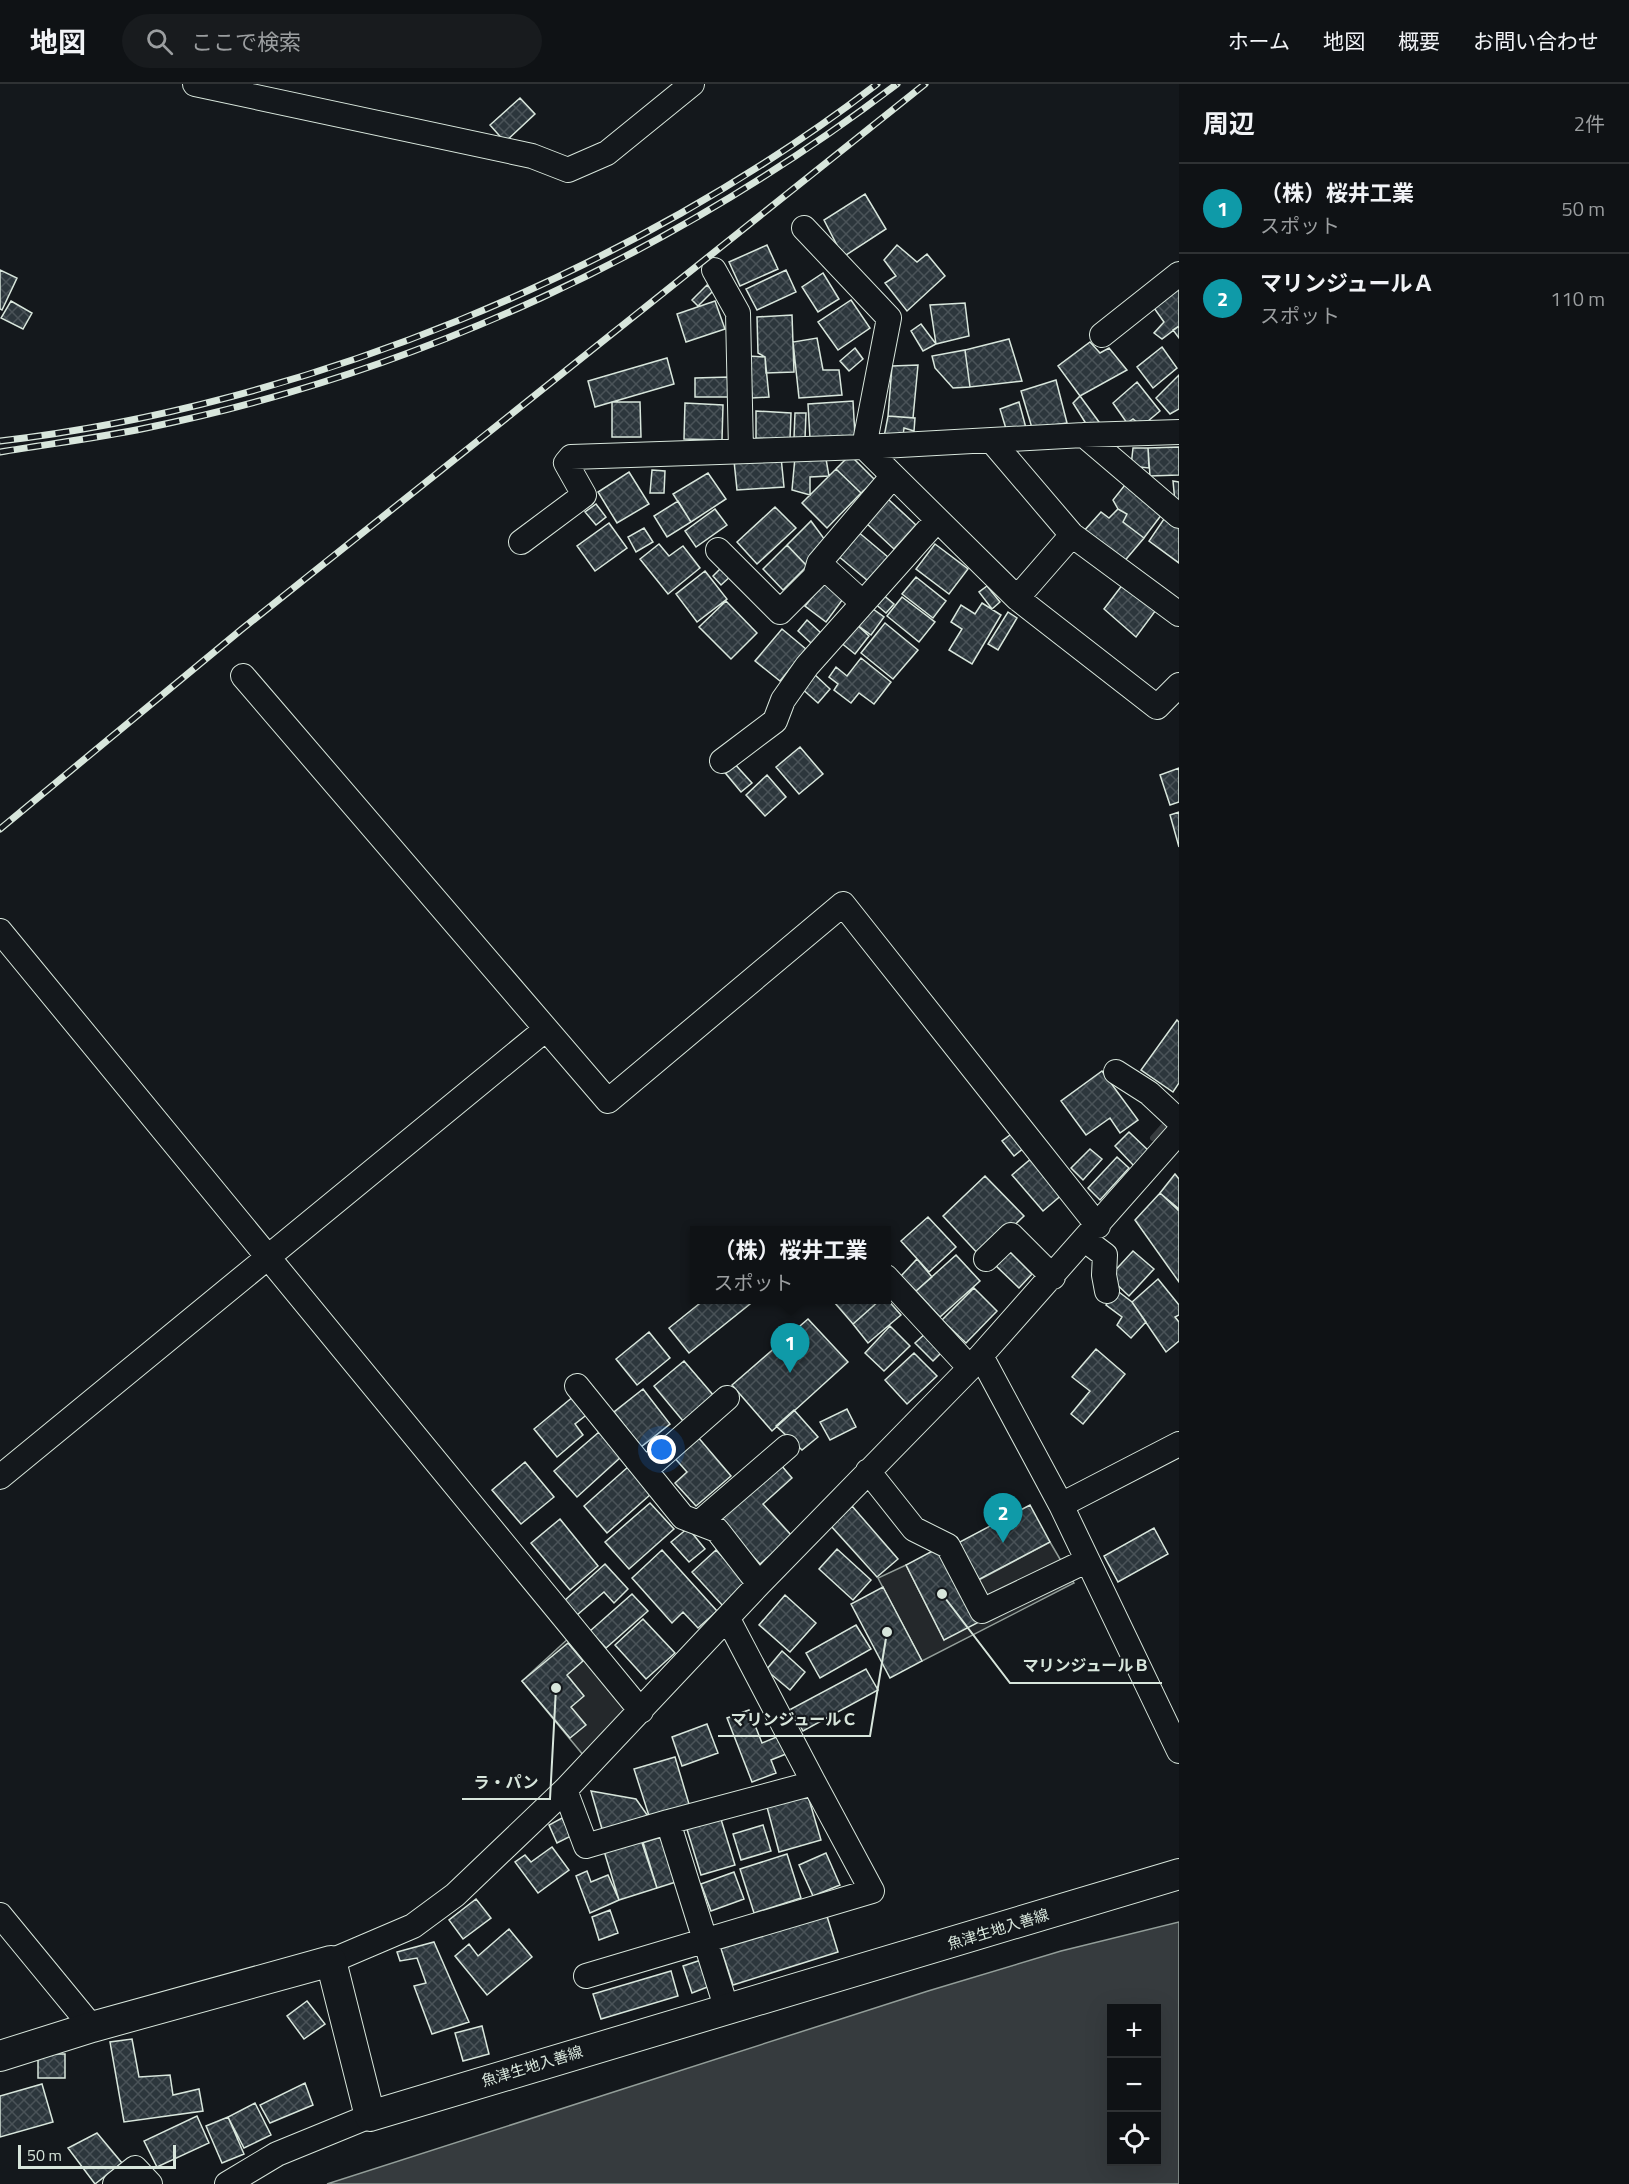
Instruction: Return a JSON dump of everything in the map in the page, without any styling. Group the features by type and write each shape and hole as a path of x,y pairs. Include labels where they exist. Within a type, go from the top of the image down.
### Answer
{"main road":[{"name":"魚津生地入善線","path":"370,2116 1179,1874"},
{"path":"0,2056 92,2027 332,1961 370,2116"}],"street":[{"path":"195,84 532,156 568,170 607,153 692,84"},
{"path":"804,228 889,318 864,447"},
{"path":"714,270 738,313 741,451"},
{"path":"1102,335 1179,274"},
{"path":"521,542 584,495 566,463 571,457 864,447 1179,432"},
{"path":"1084,435 1179,516"},
{"path":"991,440 1072,535 1179,614"},
{"path":"864,447 1017,598 1158,707 1179,685"},
{"path":"718,550 780,612 815,577 819,563 892,477"},
{"path":"722,761 775,721 783,700 807,666 937,520"},
{"path":"1017,598 1072,535"},
{"path":"819,563 863,603"},
{"path":"243,676 608,1101 843,904 1092,1233 1105,1255 1104,1275 1107,1292"},
{"path":"0,931 641,1710"},
{"path":"0,1478 546,1029"},
{"path":"1116,1072 1149,1093 1179,1120"},
{"path":"332,1961 413,1926 455,1895 565,1790 759,1584 976,1362 1179,1132"},
{"path":"986,1259 1011,1235 1053,1277"},
{"path":"891,1282 976,1362 1061,1505 1179,1751"},
{"path":"578,1386 683,1517 717,1530 759,1584"},
{"path":"645,1470 727,1398"},
{"path":"1061,1505 1179,1444"},
{"path":"700,1522 787,1447"},
{"path":"868,1471 914,1529 948,1546 982,1611 1086,1561"},
{"path":"586,1976 872,1891 728,1619"},
{"path":"565,1790 586,1846 814,1783"},
{"path":"668,1822 727,2010"},
{"path":"0,1916 92,2027"},
{"path":"227,2184 277,2154 370,2116"},
{"path":"115,2184 135,2168 150,2184"}],"shaded area":[{"path":"1050,1542 1074,1583 922,1661 878,1578 906,1565 944,1640 977,1581"},
{"path":"571,1636 626,1708 584,1756 522,1681"},
{"path":"1179,1922 1179,2184 327,2184 928,1991 1061,1951"}],"building":[{"path":"520,98 535,114 505,142 490,125"},
{"path":"865,194 886,229 843,257 824,220"},
{"path":"767,245 778,269 740,286 729,262"},
{"path":"897,245 917,262 927,254 945,276 907,311 885,283 896,276 884,260"},
{"path":"0,270 17,278 2,310 0,309"},
{"path":"786,270 796,292 757,310 746,289"},
{"path":"823,273 839,299 818,312 802,287"},
{"path":"707,285 713,291 698,306 692,300"},
{"path":"1179,287 1179,326 1162,339 1154,333 1164,322 1154,308"},
{"path":"851,300 870,328 838,350 818,322"},
{"path":"11,301 32,313 23,329 1,318"},
{"path":"715,301 725,329 686,342 677,314"},
{"path":"965,303 969,336 936,344 930,305"},
{"path":"792,315 794,372 766,373 765,357 758,353 757,317"},
{"path":"921,324 936,344 923,351 911,331"},
{"path":"1179,326 1179,338 1173,330"},
{"path":"817,338 823,370 839,370 842,395 799,398 793,342"},
{"path":"1009,339 1022,381 970,387 965,350"},
{"path":"1090,342 1100,353 1109,348 1127,370 1080,396 1058,366"},
{"path":"1162,347 1177,368 1153,388 1137,367"},
{"path":"855,348 863,359 849,371 840,361"},
{"path":"965,350 970,387 953,388 935,368 932,356"},
{"path":"749,356 765,357 769,397 752,398"},
{"path":"667,358 674,384 595,407 588,381"},
{"path":"918,365 913,418 888,416 892,366"},
{"path":"1179,375 1179,409 1170,414 1156,398"},
{"path":"729,377 730,397 695,397 695,378"},
{"path":"1056,380 1067,423 1032,428 1021,391"},
{"path":"1137,382 1160,411 1142,426 1133,419 1127,423 1113,403"},
{"path":"1080,396 1099,422 1090,430 1073,403"},
{"path":"853,401 855,436 810,438 808,404"},
{"path":"612,402 640,402 641,437 612,437"},
{"path":"1019,402 1026,428 1007,432 1000,409"},
{"path":"685,403 723,405 722,440 684,439"},
{"path":"756,411 791,413 790,440 756,438"},
{"path":"795,413 806,413 805,439 794,438"},
{"path":"888,416 915,418 914,431 904,428 903,436 884,437"},
{"path":"1179,447 1179,475 1150,476 1148,448"},
{"path":"1133,448 1148,448 1149,468 1131,466"},
{"path":"850,455 875,480 861,493 836,469"},
{"path":"781,457 784,487 737,490 734,461"},
{"path":"795,457 826,459 829,476 810,477 810,495 792,490"},
{"path":"836,469 861,493 827,528 802,503"},
{"path":"652,470 665,471 664,493 650,493"},
{"path":"629,472 649,504 617,523 598,492"},
{"path":"708,473 726,499 691,522 673,494"},
{"path":"1128,481 1162,514 1144,538 1123,522 1127,514 1118,509 1113,500"},
{"path":"1173,481 1179,482 1179,505 1175,502"},
{"path":"888,499 916,525 894,549 865,522"},
{"path":"678,501 691,522 667,537 654,516"},
{"path":"596,504 606,517 596,525 585,512"},
{"path":"775,507 796,528 757,564 737,542"},
{"path":"715,509 727,525 696,547 685,531"},
{"path":"1118,509 1127,514 1123,522 1144,538 1122,564 1083,532 1101,512 1109,518"},
{"path":"1166,516 1179,526 1179,563 1149,541"},
{"path":"811,521 825,540 807,566 787,545"},
{"path":"609,523 627,548 595,571 577,546"},
{"path":"644,528 653,542 636,552 628,537"},
{"path":"857,531 888,557 868,581 837,555"},
{"path":"659,544 669,556 683,546 700,568 668,594 640,559"},
{"path":"935,544 968,569 949,594 916,569"},
{"path":"787,545 807,566 783,590 763,569"},
{"path":"723,566 732,575 721,585 713,576"},
{"path":"705,571 727,599 697,622 676,594"},
{"path":"916,577 946,601 933,618 902,594"},
{"path":"826,580 846,595 826,622 805,606"},
{"path":"1123,584 1156,610 1136,637 1104,609"},
{"path":"987,586 1000,602 992,609 979,592"},
{"path":"881,593 894,604 886,613 873,602"},
{"path":"902,597 935,622 919,642 887,616"},
{"path":"726,601 757,633 731,659 699,627"},
{"path":"982,603 1001,615 972,664 949,650 962,629 951,622 961,605 975,614"},
{"path":"869,606 884,617 871,635 856,624"},
{"path":"1008,612 1017,618 998,650 988,644"},
{"path":"807,620 821,633 812,644 798,631"},
{"path":"885,623 918,650 893,679 861,653"},
{"path":"856,624 869,636 855,654 840,642"},
{"path":"782,629 806,649 780,681 755,661"},
{"path":"861,658 891,682 874,704 859,693 851,703 834,690 838,684 829,677 836,667 847,676"},
{"path":"813,673 830,689 818,703 800,687"},
{"path":"800,747 823,774 799,794 776,767"},
{"path":"732,761 752,783 741,792 722,769"},
{"path":"1179,768 1179,802 1170,805 1160,775"},
{"path":"767,775 786,797 765,816 746,795"},
{"path":"1179,812 1179,847 1170,815"},
{"path":"1177,1020 1179,1022 1179,1083 1173,1092 1141,1070"},
{"path":"1102,1071 1138,1120 1120,1133 1110,1118 1086,1135 1061,1101"},
{"path":"1014,1132 1025,1147 1014,1156 1002,1141"},
{"path":"1129,1132 1150,1152 1135,1167 1115,1146"},
{"path":"1090,1149 1102,1159 1083,1180 1071,1168"},
{"path":"1033,1157 1064,1193 1043,1211 1012,1175"},
{"path":"1117,1157 1129,1168 1100,1200 1088,1188"},
{"path":"1175,1174 1179,1179 1179,1209 1160,1193"},
{"path":"985,1176 1024,1216 981,1257 943,1216"},
{"path":"1160,1193 1179,1211 1179,1282 1135,1220"},
{"path":"928,1217 956,1247 929,1272 901,1241"},
{"path":"1008,1250 1032,1274 1019,1288 994,1264"},
{"path":"1133,1251 1154,1269 1129,1296 1109,1277"},
{"path":"956,1255 980,1281 940,1317 916,1291"},
{"path":"917,1259 932,1277 916,1291 901,1276"},
{"path":"1158,1279 1179,1305 1179,1315 1175,1317 1179,1322 1179,1341 1166,1352 1132,1302"},
{"path":"974,1288 997,1311 966,1343 942,1320"},
{"path":"1115,1289 1132,1302 1146,1322 1131,1338 1117,1325 1122,1317 1106,1305"},
{"path":"699,1304 750,1304 689,1353 669,1328"},
{"path":"836,1304 876,1304 853,1324"},
{"path":"876,1304 891,1304 901,1315 868,1343 853,1324"},
{"path":"808,1319 848,1362 772,1431 732,1385"},
{"path":"890,1326 910,1346 884,1371 865,1353"},
{"path":"649,1332 670,1358 637,1385 616,1359"},
{"path":"927,1332 944,1350 933,1361 915,1343"},
{"path":"1096,1349 1125,1374 1083,1424 1071,1414 1090,1391 1072,1377"},
{"path":"914,1353 937,1376 907,1404 885,1380"},
{"path":"684,1361 714,1396 683,1421 654,1386"},
{"path":"643,1389 670,1424 641,1447 614,1412"},
{"path":"574,1396 589,1413 575,1424 583,1435 557,1457 534,1429"},
{"path":"847,1409 856,1427 830,1440 820,1422"},
{"path":"794,1410 818,1437 802,1450 776,1426"},
{"path":"599,1432 621,1457 577,1497 554,1471"},
{"path":"697,1436 731,1476 696,1506 675,1483 687,1472 673,1456"},
{"path":"525,1462 554,1497 521,1524 492,1490"},
{"path":"781,1465 792,1478 763,1504 792,1536 760,1564 720,1520"},
{"path":"628,1467 651,1494 607,1533 584,1506"},
{"path":"650,1503 674,1529 629,1569 605,1542"},
{"path":"1030,1505 1050,1542 976,1581 956,1544"},
{"path":"852,1506 898,1559 877,1577 831,1526"},
{"path":"560,1519 598,1566 570,1590 531,1543"},
{"path":"688,1528 705,1549 689,1562 671,1542"},
{"path":"1154,1528 1168,1554 1118,1582 1104,1556"},
{"path":"940,1547 979,1622 944,1640 906,1565"},
{"path":"837,1549 871,1580 853,1600 819,1569"},
{"path":"662,1550 717,1611 698,1628 683,1612 672,1623 632,1578"},
{"path":"716,1550 747,1583 723,1606 692,1572"},
{"path":"605,1564 628,1589 614,1603 604,1592 577,1615 564,1601"},
{"path":"883,1587 922,1661 890,1678 851,1604"},
{"path":"632,1594 648,1611 606,1648 590,1631"},
{"path":"785,1595 816,1623 790,1652 759,1625"},
{"path":"643,1619 675,1653 646,1679 615,1645"},
{"path":"856,1625 871,1649 820,1678 806,1653"},
{"path":"568,1643 583,1661 567,1675 584,1696 571,1707 586,1725 570,1738 522,1681"},
{"path":"782,1651 805,1672 790,1690 766,1670"},
{"path":"866,1669 878,1690 803,1731 791,1709"},
{"path":"749,1710 762,1743 779,1736 786,1754 771,1760 776,1773 752,1782 727,1718"},
{"path":"707,1724 718,1753 682,1766 672,1737"},
{"path":"675,1757 689,1804 650,1819 634,1769"},
{"path":"591,1791 636,1799 650,1819 602,1829"},
{"path":"808,1796 821,1840 779,1852 767,1807"},
{"path":"720,1816 735,1865 701,1875 686,1826"},
{"path":"562,1818 571,1836 557,1843 549,1825"},
{"path":"763,1825 771,1851 741,1860 733,1834"},
{"path":"664,1836 679,1881 657,1888 642,1843"},
{"path":"642,1839 657,1888 619,1900 604,1851"},
{"path":"552,1847 569,1870 538,1893 515,1862 525,1855 531,1862"},
{"path":"826,1853 840,1885 813,1896 799,1865"},
{"path":"787,1854 801,1898 754,1913 740,1869"},
{"path":"587,1871 591,1882 608,1875 619,1900 590,1913 576,1876"},
{"path":"734,1872 744,1899 711,1911 701,1884"},
{"path":"476,1899 491,1918 463,1939 449,1920"},
{"path":"610,1910 618,1933 599,1940 592,1917"},
{"path":"826,1913 838,1952 733,1985 720,1946"},
{"path":"509,1929 532,1957 487,1995 455,1956 469,1944 478,1956"},
{"path":"434,1942 469,2022 432,2034 414,1986 426,1983 417,1958 400,1961 397,1952"},
{"path":"701,1960 710,1986 692,1993 683,1966"},
{"path":"671,1971 678,1996 601,2019 593,1994"},
{"path":"307,2001 325,2024 304,2039 287,2016"},
{"path":"482,2026 489,2054 463,2061 455,2033"},
{"path":"132,2039 139,2077 170,2075 173,2095 199,2089 203,2111 124,2122 110,2042"},
{"path":"38,2054 65,2054 65,2078 38,2078"},
{"path":"305,2083 313,2105 270,2123 260,2105"},
{"path":"42,2084 53,2122 0,2137 0,2096"},
{"path":"255,2103 271,2135 244,2148 228,2117"},
{"path":"197,2116 209,2143 157,2167 144,2141"},
{"path":"228,2117 244,2154 222,2163 206,2126"},
{"path":"97,2133 122,2163 95,2184 68,2148"}],"waterway":[{"path":"1153,1138 1169,1120"}],"railway":[{"path":"0,441 115,423 231,397 347,362 462,319 573,269 681,213 782,151 877,84"},
{"path":"0,452 128,432 247,404 347,375 445,339 541,298 634,252 725,200 813,144 897,84"},
{"path":"0,829 242,629 925,84"}],"place":[{"name":"（株）桜井工業","path":"790,1373"},
{"name":"マリンジュールＡ","path":"1003,1543"},
{"name":"マリンジュールＢ","path":"942,1594"},
{"name":"マリンジュールＣ","path":"887,1632"},
{"name":"ラ・パン","path":"556,1688"}]}
